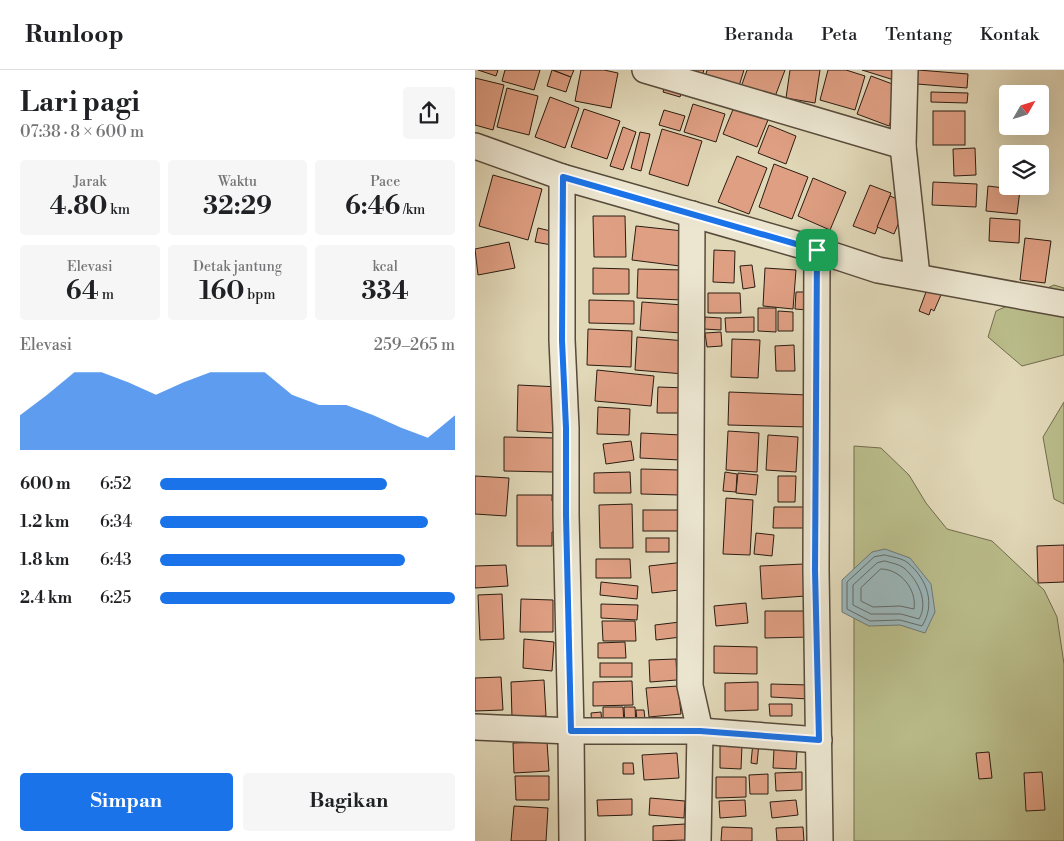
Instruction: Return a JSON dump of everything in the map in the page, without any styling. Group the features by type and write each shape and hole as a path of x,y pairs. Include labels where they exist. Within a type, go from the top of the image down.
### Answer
{"street":[{"path":"645,70 903,146"},
{"path":"905,70 903,146 917,276"},
{"path":"475,146 563,177 817,250 878,270 1064,304"},
{"path":"563,177 562,340 566,428 572,841"},
{"path":"692,214 690,686 700,731 698,841"},
{"path":"817,250 815,570 820,841"},
{"path":"475,727 571,731 700,731 819,740"}],"green space":[{"path":"1054,285 1064,288 1064,355 1022,366 988,337 996,311"},
{"path":"1064,402 1064,504 1054,499 1043,437"},
{"path":"854,446 881,448 909,475 926,503 947,529 992,541 1044,590 1057,617 1064,664 1064,841 854,841"}],"water":[{"path":"885,549 910,558 931,584 935,612 925,633 900,625 869,626 842,612 842,580 872,552"}],"building":[{"path":"478,70 498,70 496,76"},
{"path":"505,70 540,70 534,90 502,81"},
{"path":"552,70 571,77 566,92 547,86"},
{"path":"553,70 574,70 571,77"},
{"path":"581,70 604,70 618,73 611,108 575,101"},
{"path":"683,70 704,70 702,76"},
{"path":"707,70 744,70 738,89 705,78"},
{"path":"747,70 785,70 773,102 740,90"},
{"path":"790,70 820,70 815,103 786,98"},
{"path":"828,70 846,70 865,76 855,110 820,100"},
{"path":"862,70 896,70 894,80"},
{"path":"918,70 968,74 967,88 917,84"},
{"path":"871,76 903,88 889,126 857,114"},
{"path":"475,78 504,85 493,130 475,125"},
{"path":"666,82 683,87 680,97 663,92"},
{"path":"507,88 538,96 529,135 497,127"},
{"path":"931,92 968,93 967,103 931,102"},
{"path":"550,97 579,108 565,148 535,137"},
{"path":"693,104 725,114 716,142 684,132"},
{"path":"734,107 768,120 757,147 723,134"},
{"path":"584,109 620,121 607,159 571,147"},
{"path":"664,110 685,116 680,131 659,125"},
{"path":"933,111 965,111 965,145 933,145"},
{"path":"769,125 796,136 786,164 758,153"},
{"path":"623,127 636,132 623,170 610,166"},
{"path":"662,129 702,141 688,186 649,174"},
{"path":"640,132 650,134 641,171 631,168"},
{"path":"975,148 976,175 954,176 953,149"},
{"path":"737,156 767,168 749,214 718,202"},
{"path":"774,164 808,177 792,219 759,207"},
{"path":"493,175 542,189 528,240 479,226"},
{"path":"813,178 846,192 830,230 798,216"},
{"path":"933,182 977,184 976,207 932,205"},
{"path":"870,185 891,193 875,234 853,226"},
{"path":"988,186 999,187 999,195 1019,195 1017,214 986,211"},
{"path":"890,196 907,203 894,234 877,227"},
{"path":"593,216 625,216 626,257 594,257"},
{"path":"990,218 1020,220 1019,243 989,241"},
{"path":"636,226 683,231 680,266 632,260"},
{"path":"538,228 559,233 557,246 535,242"},
{"path":"1025,238 1051,241 1045,283 1020,280"},
{"path":"509,242 515,268 478,275 475,249"},
{"path":"714,250 735,251 734,283 713,282"},
{"path":"752,265 755,287 743,289 740,266"},
{"path":"593,268 629,269 629,294 593,294"},
{"path":"765,268 796,270 793,309 763,306"},
{"path":"638,269 683,270 682,300 637,298"},
{"path":"944,288 934,311 931,309 929,315 919,311 926,292 918,289"},
{"path":"796,292 807,292 807,310 795,309"},
{"path":"708,293 740,293 741,313 708,313"},
{"path":"589,300 634,301 634,324 589,323"},
{"path":"642,302 683,305 681,333 640,330"},
{"path":"758,308 776,308 776,332 758,331"},
{"path":"778,311 793,312 793,331 778,331"},
{"path":"705,317 721,318 721,330 704,329"},
{"path":"754,317 754,332 726,332 725,318"},
{"path":"588,329 632,331 631,367 587,365"},
{"path":"721,332 722,346 707,347 705,333"},
{"path":"637,337 686,341 684,374 635,370"},
{"path":"732,339 760,340 758,378 731,377"},
{"path":"794,345 795,371 776,371 775,346"},
{"path":"597,370 654,376 651,406 595,401"},
{"path":"518,385 560,387 558,433 517,431"},
{"path":"658,387 687,388 687,413 657,413"},
{"path":"729,392 808,395 808,427 728,425"},
{"path":"598,407 630,409 629,435 597,434"},
{"path":"728,431 759,433 757,472 726,470"},
{"path":"641,433 681,435 680,460 640,458"},
{"path":"768,435 798,437 796,472 766,470"},
{"path":"504,437 554,438 553,472 504,471"},
{"path":"631,441 634,460 606,464 603,444"},
{"path":"641,469 680,470 680,495 641,494"},
{"path":"630,472 631,493 594,493 594,473"},
{"path":"725,472 737,474 736,492 723,491"},
{"path":"738,473 758,475 756,495 736,493"},
{"path":"475,476 509,478 506,516 475,514"},
{"path":"778,476 796,476 795,502 778,502"},
{"path":"517,495 552,495 552,501 559,501 559,532 552,532 552,546 517,546"},
{"path":"726,498 753,500 750,555 723,554"},
{"path":"632,504 633,548 600,548 599,505"},
{"path":"774,507 808,507 808,528 773,528"},
{"path":"643,510 679,510 679,531 643,531"},
{"path":"756,533 774,535 772,556 754,554"},
{"path":"646,538 669,538 669,552 646,552"},
{"path":"1064,545 1064,582 1038,583 1037,546"},
{"path":"596,559 630,559 631,578 596,578"},
{"path":"685,562 688,589 652,593 649,566"},
{"path":"804,564 806,596 762,599 760,566"},
{"path":"506,565 508,586 475,588 475,566"},
{"path":"601,582 638,586 637,599 600,595"},
{"path":"502,594 504,639 480,640 478,595"},
{"path":"521,599 553,600 553,632 520,632"},
{"path":"746,603 748,623 716,626 714,606"},
{"path":"601,604 638,605 637,620 601,618"},
{"path":"765,611 811,611 811,637 765,638"},
{"path":"602,621 635,621 636,641 603,641"},
{"path":"680,622 681,637 656,640 655,625"},
{"path":"524,639 554,642 552,671 523,668"},
{"path":"625,642 626,658 598,658 598,643"},
{"path":"714,646 757,647 757,674 714,673"},
{"path":"676,659 677,680 650,682 649,660"},
{"path":"600,663 632,663 632,677 600,677"},
{"path":"501,677 503,710 475,711 475,678"},
{"path":"544,680 546,716 512,718 511,682"},
{"path":"632,681 633,705 593,706 593,682"},
{"path":"758,682 758,710 725,711 725,683"},
{"path":"771,684 810,685 809,699 771,697"},
{"path":"678,686 681,714 649,717 646,688"},
{"path":"769,704 792,704 792,716 770,716"},
{"path":"603,707 623,707 624,724 603,724"},
{"path":"624,707 635,707 636,726 625,726"},
{"path":"636,710 644,710 645,720 637,721"},
{"path":"601,712 602,725 592,726 591,713"},
{"path":"547,742 549,771 514,773 513,743"},
{"path":"753,742 759,743 757,764 751,763"},
{"path":"720,745 742,745 741,769 720,768"},
{"path":"774,749 797,750 796,769 773,768"},
{"path":"989,752 992,778 979,779 976,753"},
{"path":"677,753 679,778 644,780 642,755"},
{"path":"623,763 633,763 634,774 623,774"},
{"path":"802,772 802,790 776,791 775,773"},
{"path":"1042,772 1045,810 1026,811 1024,773"},
{"path":"768,774 768,794 750,794 749,775"},
{"path":"515,776 549,776 549,800 516,800"},
{"path":"716,777 746,777 746,797 716,798"},
{"path":"650,798 685,801 684,818 649,815"},
{"path":"632,799 632,815 598,816 597,800"},
{"path":"745,800 746,816 720,818 719,801"},
{"path":"796,800 798,815 772,818 770,802"},
{"path":"514,806 548,808 546,841 511,841"},
{"path":"685,824 686,840 653,841 653,826"},
{"path":"722,827 752,828 752,841 721,841"},
{"path":"803,827 804,841 777,841 776,828"}],"route":[{"path":"563,177 817,250 815,570 819,740 700,731 571,731 566,428 562,340 563,177"}]}
